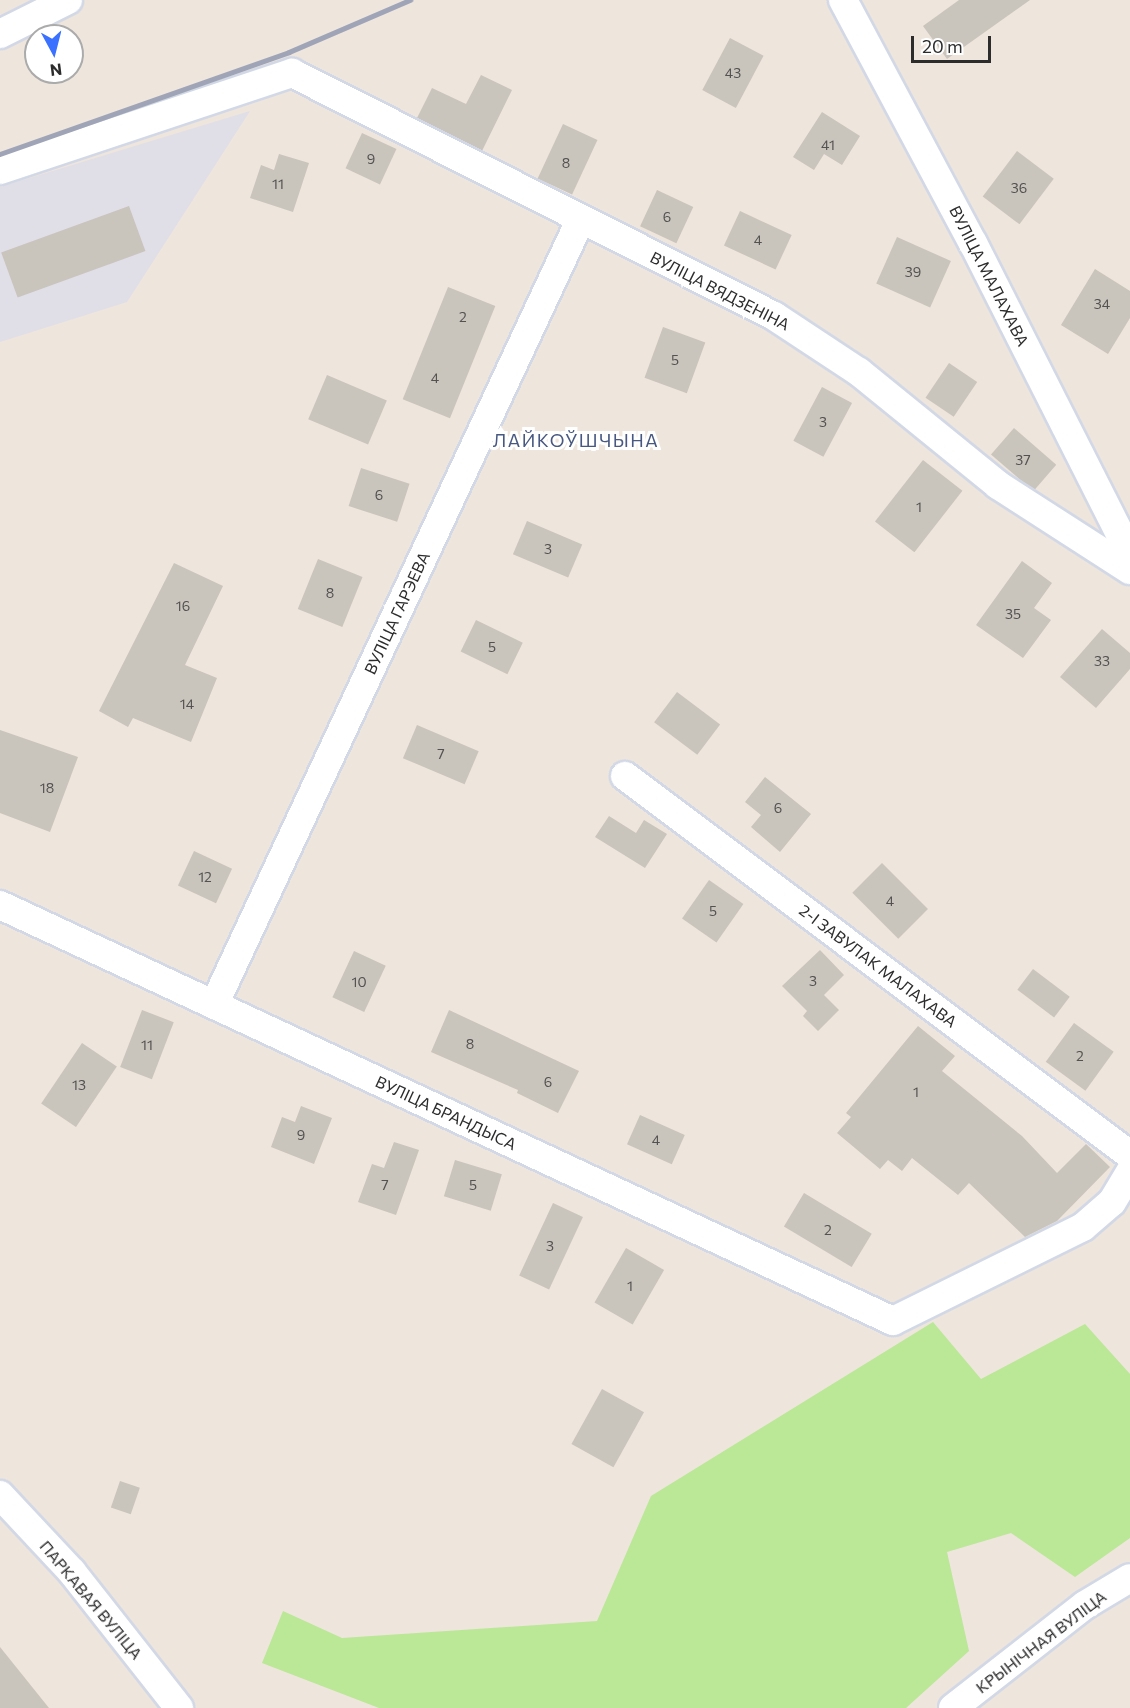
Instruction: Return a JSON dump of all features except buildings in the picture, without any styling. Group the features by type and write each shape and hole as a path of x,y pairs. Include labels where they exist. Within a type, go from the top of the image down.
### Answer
{"street":[{"path":"0,34 68,0"},
{"name":"ВУЛІЦА МАЛАХАВА","path":"843,0 973,243 1130,555"},
{"name":"ВУЛІЦА ВЯДЗЕНІНА","path":"0,170 292,73 580,221 774,316 859,372 998,485 1130,570"},
{"name":"ВУЛІЦА ГАРЭЕВА","path":"214,1005 580,221"},
{"name":"2-І ЗАВУЛАК МАЛАХАВА","path":"625,777 1130,1155"},
{"name":"ВУЛІЦА БРАНДЫСА","path":"0,905 893,1322 1083,1227 1112,1202 1130,1172"},
{"name":"ПАРКАВАЯ ВУЛІЦА","path":"0,1495 72,1572 179,1708"},
{"name":"КРЫНІЧНАЯ ВУЛІЦА","path":"952,1708 1085,1605 1130,1578"}],"shaded area":[{"path":"250,111 127,302 0,342 0,187"}],"green space":[{"path":"933,1322 981,1379 1085,1324 1130,1374 1130,1538 1075,1577 1011,1533 947,1552 969,1651 906,1708 379,1708 262,1663 283,1611 342,1638 597,1621 651,1496"}],"railway":[{"path":"0,154 289,52 410,0"}],"district":[{"name":"ЛАЙКОЎШЧЫНА","path":"576,440"}]}
